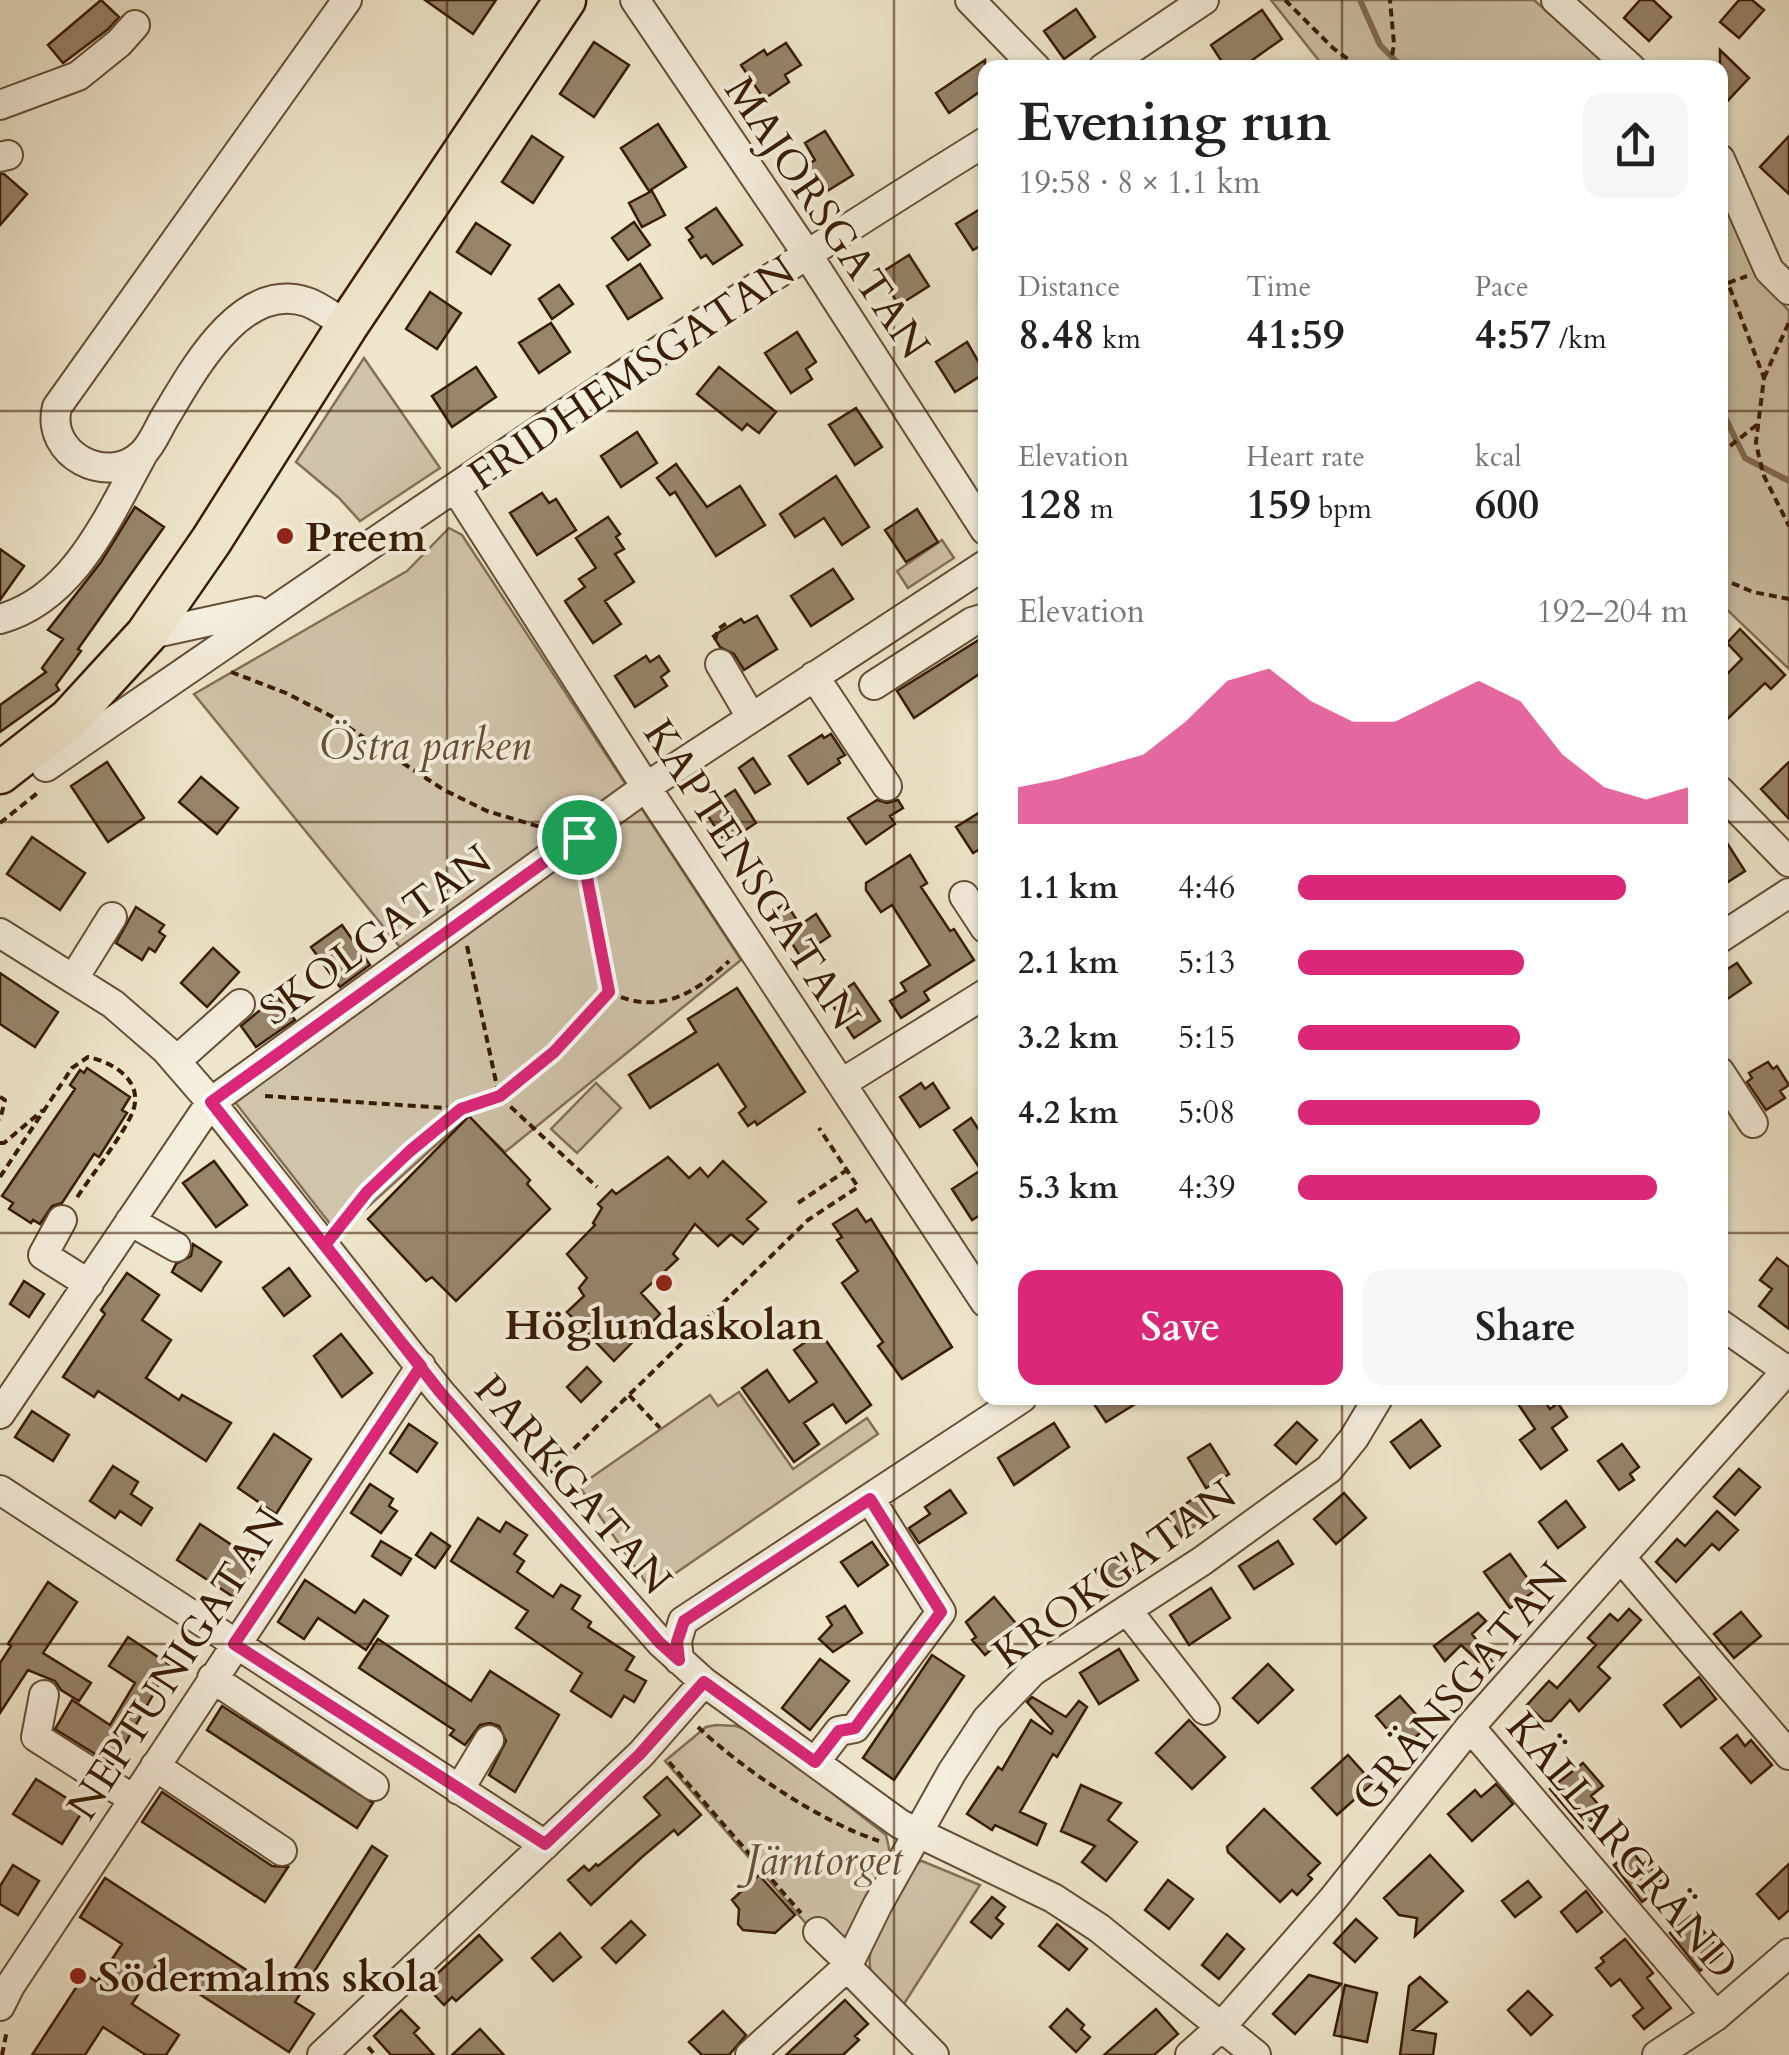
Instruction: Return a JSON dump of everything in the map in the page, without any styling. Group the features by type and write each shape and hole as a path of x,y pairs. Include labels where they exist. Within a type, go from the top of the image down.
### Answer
{"highway":[{"path":"0,774 69,719 105,683 158,644 224,548 254,474 347,326 564,0"},
{"name":"FRIDHEMSGATAN","path":"0,802 114,707 158,644"}],"street":[{"path":"144,453 121,468 99,466 78,458 61,445 52,425 57,406 347,0"},
{"name":"MAJORSGATAN","path":"635,0 807,254 978,519"},
{"path":"970,0 1028,60"},
{"path":"1115,60 1204,0"},
{"path":"1556,0 1622,60"},
{"path":"0,105 78,76 135,25"},
{"name":"FRIDHEMSGATAN","path":"46,766 278,605 807,254 978,146"},
{"path":"1728,178 1768,270 1789,290"},
{"path":"0,620 26,612 59,588 230,324 253,306 278,300 306,301 347,326"},
{"name":"KAPTENSGATAN","path":"456,489 646,787 978,1291"},
{"name":"SKOLGATAN","path":"211,1102 646,787 978,569"},
{"name":"FRIDHEMSGATAN","path":"158,644 278,605"},
{"path":"874,686 978,620"},
{"path":"720,664 751,717"},
{"path":"814,676 887,786"},
{"path":"1728,799 1789,862"},
{"path":"1728,933 1789,893"},
{"path":"964,896 978,917"},
{"path":"74,978 112,918"},
{"name":"PARKGATAN","path":"0,933 113,1004 176,1061 421,1366 528,1493 679,1660 888,1816 1053,1898 1099,1928 1256,2055"},
{"path":"842,1084 978,998"},
{"path":"176,1061 240,1004"},
{"path":"1728,1084 1754,1123"},
{"path":"0,1414 211,1102"},
{"path":"62,1220 42,1255 88,1284"},
{"path":"130,1221 176,1247"},
{"path":"1728,1329 1788,1370"},
{"name":"NEPTUNIGATAN","path":"0,2006 234,1644 421,1366"},
{"name":"GRÄNSGATAN","path":"1190,2055 1220,2028 1334,1899 1470,1727 1788,1370"},
{"path":"679,1660 677,1642 684,1621 1011,1405"},
{"name":"KROKGATAN","path":"848,1965 917,1832 987,1720 1021,1683 1064,1648 1202,1561 1329,1469 1374,1405"},
{"path":"0,1490 545,1844"},
{"path":"815,1762 839,1731 855,1728 941,1612 870,1499"},
{"path":"1622,1559 1789,1755"},
{"path":"1127,1610 1205,1710"},
{"path":"212,1678 374,1786"},
{"path":"351,2050 545,1844 640,1754 704,1682"},
{"path":"44,1695 36,1737 133,1798"},
{"name":"KÄLLARGRÄND","path":"1470,1727 1716,2016"},
{"path":"458,1790 489,1740"},
{"path":"154,1766 282,1851"},
{"path":"818,1932 934,2055"},
{"path":"1657,2055 1716,2016 1789,1953"},
{"path":"750,2055 848,1965"}],"path":[{"path":"1285,0 1349,60"},
{"path":"1390,0 1394,44 1391,60"},
{"path":"1728,283 1764,378"},
{"path":"1789,322 1764,378 1756,442 1764,476 1789,526"},
{"path":"1728,448 1759,424"},
{"path":"1728,581 1753,592 1789,599"},
{"path":"224,664 233,674 286,692 331,716 458,797 487,811 579,837 609,992"},
{"path":"459,923 474,964 500,1096 597,1188"},
{"path":"609,992 620,998 662,1004 705,985 740,951"},
{"path":"242,1080 266,1096 461,1109 500,1096 554,1052 609,992"},
{"path":"0,1176 72,1068 88,1057 120,1069 133,1087 134,1109 62,1220"},
{"path":"0,1097 5,1100 0,1120"},
{"path":"0,1143 46,1106"},
{"path":"325,1245 367,1192 461,1109"},
{"path":"528,1493 808,1220 858,1187 819,1128"},
{"path":"798,1203 848,1170"},
{"path":"629,1395 660,1428"},
{"path":"666,1759 818,1932"}],"green space":[{"path":"1271,0 1534,0 1602,60 1318,60"},
{"path":"1728,202 1766,285 1789,311 1789,669 1728,611"},
{"path":"364,358 440,468 360,521 296,462"},
{"name":"Östra parken","path":"449,528 462,535 741,960 505,1152 468,1116 338,1234 235,1102 417,968 194,694 407,571"},
{"path":"942,540 954,558 908,588 897,571"},
{"path":"596,1083 621,1108 577,1153 551,1129"},
{"path":"739,1392 793,1469 867,1418 878,1434 651,1590 579,1486 710,1395 718,1406"},
{"name":"Järntorget","path":"736,1726 755,1733 886,1835 891,1857 843,1941 815,1934 665,1761 706,1727"},
{"path":"922,1861 980,1885 900,2010 874,1979 870,1952 889,1905 913,1864"}],"building":[{"path":"101,0 119,17 63,63 48,45"},
{"path":"425,0 496,0 473,34"},
{"path":"1640,0 1653,0 1671,17 1649,41 1624,18"},
{"path":"1739,0 1752,0 1764,10 1739,38 1720,22"},
{"path":"1076,9 1095,37 1064,59 1044,31"},
{"path":"1262,10 1282,39 1252,60 1221,60 1211,45"},
{"path":"594,42 629,65 594,117 560,94"},
{"path":"786,43 801,65 785,75 789,82 764,99 741,65 764,50 767,55"},
{"path":"1720,50 1749,78 1728,100 1728,60 1720,60"},
{"path":"978,65 978,93 949,113 936,93"},
{"path":"658,124 686,167 649,191 621,148"},
{"path":"825,131 853,175 824,193 807,165 815,160 805,143"},
{"path":"532,136 563,157 533,203 502,182"},
{"path":"1789,136 1789,194 1760,167"},
{"path":"0,174 27,194 0,225"},
{"path":"652,191 665,215 642,227 629,203"},
{"path":"716,208 742,245 713,264 706,255 701,258 686,228"},
{"path":"978,210 978,247 973,250 956,224"},
{"path":"634,222 650,245 628,260 612,238"},
{"path":"476,223 510,245 491,274 457,252"},
{"path":"909,255 929,286 899,305 879,274"},
{"path":"640,264 662,298 628,319 607,286"},
{"path":"559,285 573,304 552,319 539,299"},
{"path":"430,292 461,313 437,349 406,329"},
{"path":"551,323 570,352 539,373 519,343"},
{"path":"797,332 816,362 806,369 812,379 791,393 765,353"},
{"path":"967,342 978,361 978,377 955,392 936,362"},
{"path":"476,367 496,397 452,427 432,396"},
{"path":"719,367 776,412 759,433 747,424 742,430 697,394"},
{"path":"856,408 882,447 855,465 829,425"},
{"path":"637,432 657,463 621,487 601,456"},
{"path":"676,464 707,507 740,486 765,525 716,556 675,492 670,495 657,478"},
{"path":"836,476 869,527 842,545 824,518 795,537 780,514"},
{"path":"542,493 549,503 556,499 576,530 537,555 510,513"},
{"path":"135,507 164,527 78,649 81,651 56,685 59,690 0,732 0,705 46,672 42,668 63,639 48,630 101,562"},
{"path":"917,509 938,542 906,562 885,530"},
{"path":"608,517 620,534 616,537 624,549 615,554 634,582 605,601 621,624 593,643 565,601 585,587 579,579 596,568 576,538"},
{"path":"0,549 24,566 0,600"},
{"path":"833,569 853,599 811,626 791,596"},
{"path":"757,616 777,649 744,670 734,654 720,647 713,636 741,619 744,623"},
{"path":"1740,629 1785,675 1771,689 1765,683 1728,718 1728,673 1742,659 1728,642"},
{"path":"978,640 978,675 914,718 897,691"},
{"path":"646,656 650,662 659,656 669,671 661,677 667,686 635,707 615,676"},
{"path":"831,734 845,755 838,759 840,763 808,784 789,756 822,735 824,738"},
{"path":"753,758 770,784 755,793 739,768"},
{"path":"107,762 144,818 108,842 71,786"},
{"path":"1789,762 1789,819 1761,789"},
{"path":"201,777 238,808 217,834 179,802"},
{"path":"735,790 756,823 726,843 704,810"},
{"path":"877,800 898,800 903,808 890,816 895,824 866,844 848,818"},
{"path":"978,813 978,850 973,853 956,827"},
{"path":"32,837 85,873 60,910 7,874"},
{"path":"1728,844 1745,871 1728,882"},
{"path":"910,855 927,883 921,887 974,960 924,992 929,1000 901,1018 890,1001 906,991 901,983 930,965 892,905 881,912 866,890 866,883"},
{"path":"786,903 800,925 816,914 830,936 800,956 772,912"},
{"path":"136,907 164,925 159,932 165,936 155,952 149,948 142,960 116,943"},
{"path":"342,925 370,965 340,987 311,947"},
{"path":"213,948 239,972 207,1007 181,983"},
{"path":"1737,963 1751,983 1728,999 1728,969"},
{"path":"0,973 58,1012 35,1047 0,1024"},
{"path":"854,983 880,1021 854,1038 829,1000"},
{"path":"737,988 805,1092 757,1125 755,1121 748,1126 739,1113 746,1107 718,1064 650,1108 629,1075 696,1032 688,1019"},
{"path":"277,996 295,1020 256,1047 241,1026"},
{"path":"1768,1062 1773,1069 1777,1066 1789,1085 1780,1091 1785,1098 1766,1110 1747,1082 1752,1078 1749,1073"},
{"path":"87,1068 130,1097 122,1110 127,1113 99,1157 94,1154 62,1203 52,1206 40,1224 33,1220 31,1223 9,1209 13,1203 2,1196 75,1089 70,1085 80,1070 84,1073"},
{"path":"921,1083 925,1089 933,1083 949,1108 920,1127 900,1097"},
{"path":"469,1116 530,1180 527,1184 550,1209 456,1301 432,1277 426,1281 368,1219"},
{"path":"971,1118 978,1128 978,1166 954,1130"},
{"path":"668,1157 689,1178 700,1168 708,1177 723,1161 766,1202 747,1219 758,1229 743,1244 731,1234 718,1246 695,1224 673,1254 678,1259 641,1293 660,1314 614,1361 567,1312 584,1296 579,1288 587,1278 567,1254 595,1225 602,1208 598,1204 612,1190 616,1194"},
{"path":"214,1161 247,1205 216,1227 183,1183"},
{"path":"978,1172 978,1216 972,1220 952,1189"},
{"path":"857,1209 866,1222 871,1219 952,1347 902,1379 878,1346 883,1342 842,1283 858,1271 837,1240 842,1237 833,1224"},
{"path":"193,1244 221,1262 201,1291 172,1272 176,1264 191,1256"},
{"path":"1777,1258 1789,1267 1789,1329 1759,1306 1772,1289 1760,1280"},
{"path":"289,1268 310,1296 284,1316 263,1288"},
{"path":"127,1273 159,1295 142,1320 171,1340 146,1378 179,1400 182,1395 231,1423 206,1461 98,1391 94,1397 63,1377"},
{"path":"24,1281 44,1294 29,1317 10,1304"},
{"path":"820,1332 871,1405 846,1423 833,1404 804,1423 819,1444 794,1462 742,1388 767,1370 789,1402 817,1382 794,1350"},
{"path":"341,1334 372,1373 342,1397 314,1356"},
{"path":"587,1367 601,1382 581,1402 567,1387"},
{"path":"1095,1405 1134,1405 1106,1422"},
{"path":"1519,1405 1547,1405 1550,1409 1559,1405 1567,1417 1552,1428 1567,1450 1541,1469 1520,1440 1535,1429"},
{"path":"32,1411 69,1435 53,1461 15,1437"},
{"path":"1421,1420 1440,1446 1410,1468 1391,1442"},
{"path":"1297,1422 1317,1440 1296,1464 1275,1445"},
{"path":"1054,1423 1069,1447 1014,1485 998,1458"},
{"path":"409,1424 437,1443 417,1472 390,1453"},
{"path":"274,1434 311,1459 276,1514 238,1488"},
{"path":"1210,1444 1229,1474 1206,1488 1188,1458"},
{"path":"1622,1444 1639,1467 1630,1474 1634,1480 1619,1490 1598,1461"},
{"path":"113,1466 138,1482 131,1494 152,1508 141,1525 120,1511 115,1518 90,1501"},
{"path":"1739,1469 1760,1487 1735,1515 1714,1497"},
{"path":"370,1484 393,1499 389,1506 397,1511 381,1533 351,1513"},
{"path":"950,1490 966,1513 919,1543 909,1528 930,1514 925,1507"},
{"path":"1344,1493 1366,1518 1336,1544 1314,1519"},
{"path":"1197,1496 1213,1520 1184,1540 1168,1516"},
{"path":"1566,1501 1585,1527 1558,1548 1539,1522"},
{"path":"1717,1511 1738,1530 1719,1550 1712,1544 1676,1582 1656,1562 1677,1539 1685,1546"},
{"path":"478,1518 500,1532 506,1522 527,1535 514,1554 524,1561 517,1572 553,1597 561,1585 580,1596 572,1609 591,1622 588,1627 634,1657 626,1670 646,1681 634,1702 624,1696 611,1717 571,1691 582,1673 516,1628 528,1611 451,1561"},
{"path":"200,1524 259,1563 235,1598 177,1560"},
{"path":"431,1533 450,1546 435,1568 416,1555"},
{"path":"381,1541 411,1559 401,1575 372,1556"},
{"path":"1278,1541 1293,1564 1254,1589 1239,1566"},
{"path":"872,1542 888,1565 858,1586 841,1562"},
{"path":"1121,1553 1135,1574 1109,1591 1095,1570"},
{"path":"1510,1554 1536,1590 1510,1608 1484,1572"},
{"path":"305,1580 355,1613 364,1600 388,1616 366,1650 318,1618 304,1639 278,1622"},
{"path":"48,1582 77,1602 43,1653 91,1683 79,1701 61,1690 55,1681 28,1670 0,1713 0,1663"},
{"path":"1211,1588 1230,1618 1189,1645 1170,1615"},
{"path":"994,1597 1018,1626 985,1655 972,1640 976,1637 966,1622"},
{"path":"845,1606 862,1633 833,1652 819,1639 832,1625 827,1617"},
{"path":"1629,1609 1641,1620 1598,1667 1610,1678 1579,1711 1570,1700 1551,1721 1544,1721 1527,1705 1549,1681 1557,1688 1596,1645 1588,1638 1610,1614 1618,1621"},
{"path":"1741,1612 1761,1636 1734,1658 1714,1634"},
{"path":"1478,1613 1486,1621 1472,1634 1494,1664 1488,1670 1461,1645 1445,1661 1434,1646"},
{"path":"128,1637 170,1665 113,1765 55,1729 72,1700 110,1725 135,1683 109,1666"},
{"path":"378,1639 471,1701 490,1671 559,1715 515,1792 489,1775 506,1741 499,1726 480,1725 465,1745 450,1735 454,1730 359,1668"},
{"path":"1119,1649 1138,1680 1099,1704 1080,1673"},
{"path":"932,1655 964,1676 894,1780 863,1758"},
{"path":"820,1659 849,1681 810,1730 782,1708"},
{"path":"1268,1664 1293,1690 1258,1723 1233,1698"},
{"path":"1699,1677 1716,1699 1681,1727 1664,1705"},
{"path":"1400,1696 1427,1727 1403,1748 1376,1716"},
{"path":"1032,1697 1066,1717 1079,1701 1087,1707 1057,1757 1053,1754 1020,1812 1046,1824 1037,1845 995,1825 992,1830 967,1814 998,1767 1002,1770 1031,1720 1051,1734 1053,1731 1027,1702"},
{"path":"222,1706 373,1803 357,1828 207,1730"},
{"path":"1189,1720 1225,1757 1192,1789 1156,1753"},
{"path":"1737,1735 1745,1746 1751,1740 1772,1765 1751,1783 1721,1748"},
{"path":"1348,1755 1373,1783 1337,1815 1312,1788"},
{"path":"1583,1763 1603,1786 1591,1796 1603,1810 1583,1828 1550,1789"},
{"path":"667,1777 701,1815 678,1835 674,1830 591,1905 568,1880 584,1866 589,1871 598,1866 660,1815 644,1797"},
{"path":"36,1779 84,1809 62,1844 13,1814"},
{"path":"1496,1784 1513,1804 1472,1841 1448,1814 1475,1790 1481,1797"},
{"path":"1081,1785 1121,1803 1108,1820 1137,1842 1106,1881 1082,1862 1095,1846 1061,1831"},
{"path":"162,1792 272,1866 288,1867 265,1902 142,1822"},
{"path":"1264,1809 1320,1863 1297,1895 1292,1890 1280,1902 1227,1847"},
{"path":"372,1846 387,1856 295,2002 314,2014 289,2052 156,1966 132,2004 179,2035 166,2055 146,2055 103,2027 85,2055 32,2055 85,1974 97,1982 122,1944 80,1917 105,1878 280,1992"},
{"path":"1632,1851 1664,1885 1642,1902 1614,1865"},
{"path":"1430,1855 1463,1891 1415,1936 1417,1918 1399,1915 1384,1898"},
{"path":"1789,1864 1789,1910 1779,1919 1757,1894"},
{"path":"13,1865 39,1881 18,1915 0,1904 0,1886"},
{"path":"759,1875 795,1915 775,1933 743,1930 738,1924 739,1909 732,1900"},
{"path":"1168,1880 1193,1899 1169,1929 1145,1910"},
{"path":"1528,1881 1541,1897 1515,1917 1502,1901"},
{"path":"1586,1891 1602,1912 1577,1932 1561,1912"},
{"path":"992,1897 1005,1907 996,1918 1003,1924 991,1938 971,1922"},
{"path":"1691,1916 1722,1953 1700,1971 1670,1933"},
{"path":"1356,1919 1377,1938 1355,1962 1334,1943"},
{"path":"631,1921 645,1935 616,1963 602,1948"},
{"path":"1057,1924 1087,1949 1069,1970 1039,1946"},
{"path":"560,1933 581,1957 553,1981 532,1958"},
{"path":"1227,1934 1244,1949 1219,1979 1202,1965"},
{"path":"479,1935 502,1960 456,2001 452,1997 444,2005 425,1985"},
{"path":"1625,1939 1653,1973 1647,1978 1671,2008 1644,2029 1633,2016 1643,2008 1620,1979 1611,1986 1596,1968 1604,1962 1601,1958"},
{"path":"1309,1975 1341,1984 1295,2034 1273,2014"},
{"path":"1420,1977 1447,2002 1413,2030 1436,2034 1433,2055 1400,2055 1409,1986"},
{"path":"1345,1985 1377,1993 1367,2042 1334,2035"},
{"path":"1528,1991 1552,2015 1531,2035 1508,2010"},
{"path":"845,2000 868,2024 855,2036 859,2040 843,2055 786,2055"},
{"path":"1067,2009 1090,2037 1076,2052 1050,2027"},
{"path":"1156,2009 1178,2034 1154,2055 1104,2055"},
{"path":"401,2010 419,2028 414,2033 434,2055 391,2055 374,2036"},
{"path":"723,2011 746,2035 729,2055 702,2055 689,2042"},
{"path":"480,2029 504,2055 452,2055"}],"waterway":[{"path":"1360,0 1380,45 1395,60"},
{"path":"1728,423 1745,458 1789,481"}],"place":[{"name":"Preem","path":"285,536"},
{"name":"Höglundaskolan","path":"664,1283"},
{"name":"Södermalms skola","path":"78,1976"}],"route":[{"path":"579,837 211,1102 401,1342 421,1366 234,1644 545,1844 640,1754 704,1682 815,1762 839,1731 855,1728 941,1612 870,1499 684,1621 677,1642 679,1660 440,1392 421,1366 325,1245 367,1192 410,1151 461,1109 500,1096 554,1052 609,992 579,837"}]}
